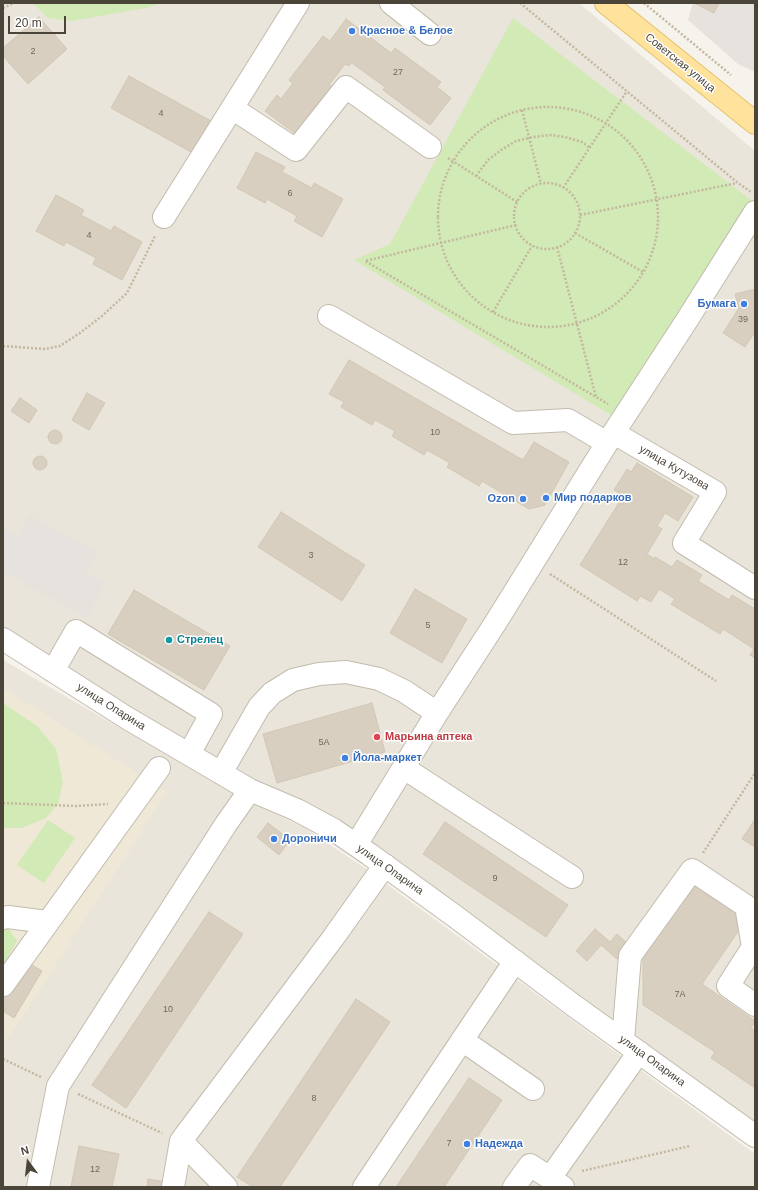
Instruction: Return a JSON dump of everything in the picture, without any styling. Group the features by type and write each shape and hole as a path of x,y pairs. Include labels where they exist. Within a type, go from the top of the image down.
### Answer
{"main road":[{"name":"Советская улица","path":"606,3 755,124"}],"street":[{"path":"164,217 298,3"},
{"path":"391,3 430,34"},
{"path":"232,108 296,150 346,87 430,147"},
{"path":"356,845 610,438 755,212"},
{"path":"329,316 513,423 568,420 610,438"},
{"name":"улица Кутузова","path":"610,438 714,492 684,543 755,588"},
{"path":"53,671 76,631 211,714 189,754"},
{"name":"улица Опарина","path":"3,639 127,718 250,790 297,810 334,830 385,865 755,1136"},
{"path":"221,773 259,707 272,693 293,680 319,674 346,672 379,679 404,691 437,713"},
{"path":"3,984 159,768"},
{"path":"404,768 572,877"},
{"path":"38,1187 58,1086 226,824 250,790"},
{"path":"173,1187 181,1141 333,938 385,865"},
{"path":"514,1187 530,1165 556,1182 631,1046 630,956 692,870 746,906 753,947 728,986 755,1005"},
{"path":"3,918 8,917 47,922"},
{"path":"364,1187 515,961"},
{"path":"462,1040 533,1089"},
{"path":"181,1141 226,1187"}],"path":[{"path":"3,8 14,3"},
{"path":"520,3 738,183 755,195"},
{"path":"644,3 736,79"},
{"path":"563,188 627,91"},
{"path":"552,106 572,109 592,115 606,123 625,138 638,153 650,175 657,199 658,222 654,246 643,272 632,289 614,305 593,318 570,325 545,327 521,324 498,316 478,302 461,285 448,265 440,243 437,222 438,201 443,181 453,161 463,146 477,132 494,120 512,112 522,110 552,106"},
{"path":"522,110 541,184"},
{"path":"476,176 488,160 516,141 550,135 565,137 582,142 590,148"},
{"path":"430,147 518,202"},
{"path":"547,183 558,185 567,190 579,207 580,215 578,228 572,238 564,245 542,249 532,246 523,239 517,229 514,219 515,208 520,198 527,190 541,184 547,183"},
{"path":"580,215 738,183"},
{"path":"3,346 45,349 60,346 102,316 127,293 164,217"},
{"path":"516,225 365,261 610,406"},
{"path":"575,232 643,272"},
{"path":"493,312 532,246"},
{"path":"556,247 596,397"},
{"path":"533,563 716,682"},
{"path":"692,870 755,773"},
{"path":"3,803 76,806 133,802"},
{"path":"3,1059 58,1086 181,1141"},
{"path":"556,1182 690,1146"}],"shaded area":[{"path":"3,3 579,3 755,151 755,1131 280,799 3,640"},
{"path":"693,3 755,3 755,72 738,64 688,20"},
{"path":"29,515 97,552 86,572 105,583 87,617 3,572 3,527 18,536"},
{"path":"3,660 244,800 304,827 366,869 755,1154 755,1187 3,1187"},
{"path":"3,688 167,792 3,1047"}],"green space":[{"path":"33,3 158,3 151,7 72,21 48,18"},
{"path":"513,18 751,200 614,417 354,260 390,244"},
{"path":"3,703 37,726 56,749 63,782 58,804 46,818 22,828 3,828"},
{"path":"48,820 75,838 44,883 17,865"},
{"path":"7,926 17,941 3,965 3,927"}],"building":[{"path":"694,3 719,3 714,13"},
{"path":"39,17 67,49 28,84 3,56 3,48"},
{"path":"346,19 391,53 395,48 441,82 437,87 451,98 430,125 383,90 385,87 352,63 349,66 345,64 329,85 333,87 297,135 265,111 277,95 281,99 293,83 289,80 323,36 330,41"},
{"path":"129,76 211,121 193,153 111,108"},
{"path":"256,152 285,167 282,172 312,188 314,183 343,199 322,237 294,221 297,216 267,199 265,203 237,188"},
{"path":"56,195 84,210 81,215 111,231 114,226 142,242 122,280 93,264 96,258 66,242 64,246 36,231"},
{"path":"755,289 755,336 753,335 745,347 723,333 739,308 735,294"},
{"path":"349,360 523,460 534,442 569,462 545,505 529,509 482,481 479,486 447,467 450,463 427,450 424,455 392,436 395,431 375,420 372,425 341,407 344,402 329,394"},
{"path":"87,393 105,403 89,430 72,420"},
{"path":"20,398 37,410 29,423 11,411"},
{"path":"55,430 60,432 62,437 60,442 55,444 50,442 48,437 50,432"},
{"path":"40,456 45,458 47,463 45,468 40,470 35,468 33,463 35,458"},
{"path":"637,463 693,497 678,521 665,513 657,526 662,529 647,554 654,559 655,557 672,567 677,560 702,575 698,581 729,600 732,595 755,609 755,658 750,655 754,649 723,629 720,634 671,604 675,599 659,589 651,602 640,596 637,601 580,565 623,496 614,490 627,469 631,472"},
{"path":"281,512 365,565 342,601 258,547"},
{"path":"415,589 467,619 442,663 390,633"},
{"name":"Стрелец","path":"134,590 230,646 204,690 108,634"},
{"path":"372,703 385,752 277,783 263,734"},
{"path":"755,819 755,847 742,839"},
{"path":"445,822 568,905 546,937 423,854"},
{"name":"Дороничи","path":"268,823 290,840 279,855 257,837"},
{"path":"691,883 746,920 702,984 755,1021 751,1028 755,1031 755,1088 711,1058 715,1052 643,1005 643,952"},
{"path":"209,912 243,934 126,1108 92,1085"},
{"path":"595,929 610,942 617,934 629,945 617,959 601,945 587,961 576,951"},
{"path":"24,960 42,971 14,1018 3,1011 3,993"},
{"path":"356,999 390,1022 280,1187 253,1187 237,1177"},
{"path":"469,1078 502,1100 444,1187 396,1187"},
{"path":"79,1146 119,1154 112,1187 71,1187"},
{"path":"148,1179 166,1182 165,1187 147,1187"}],"place":[{"name":"Красное & Белое","path":"352,31"},
{"name":"Бумага","path":"744,304"},
{"name":"Мир подарков","path":"546,498"},
{"name":"Ozon","path":"523,499"},
{"name":"Стрелец","path":"169,640"},
{"name":"Марьина аптека","path":"377,737"},
{"name":"Йола-маркет","path":"345,758"},
{"name":"Дороничи","path":"274,839"},
{"name":"Надежда","path":"467,1144"}]}
